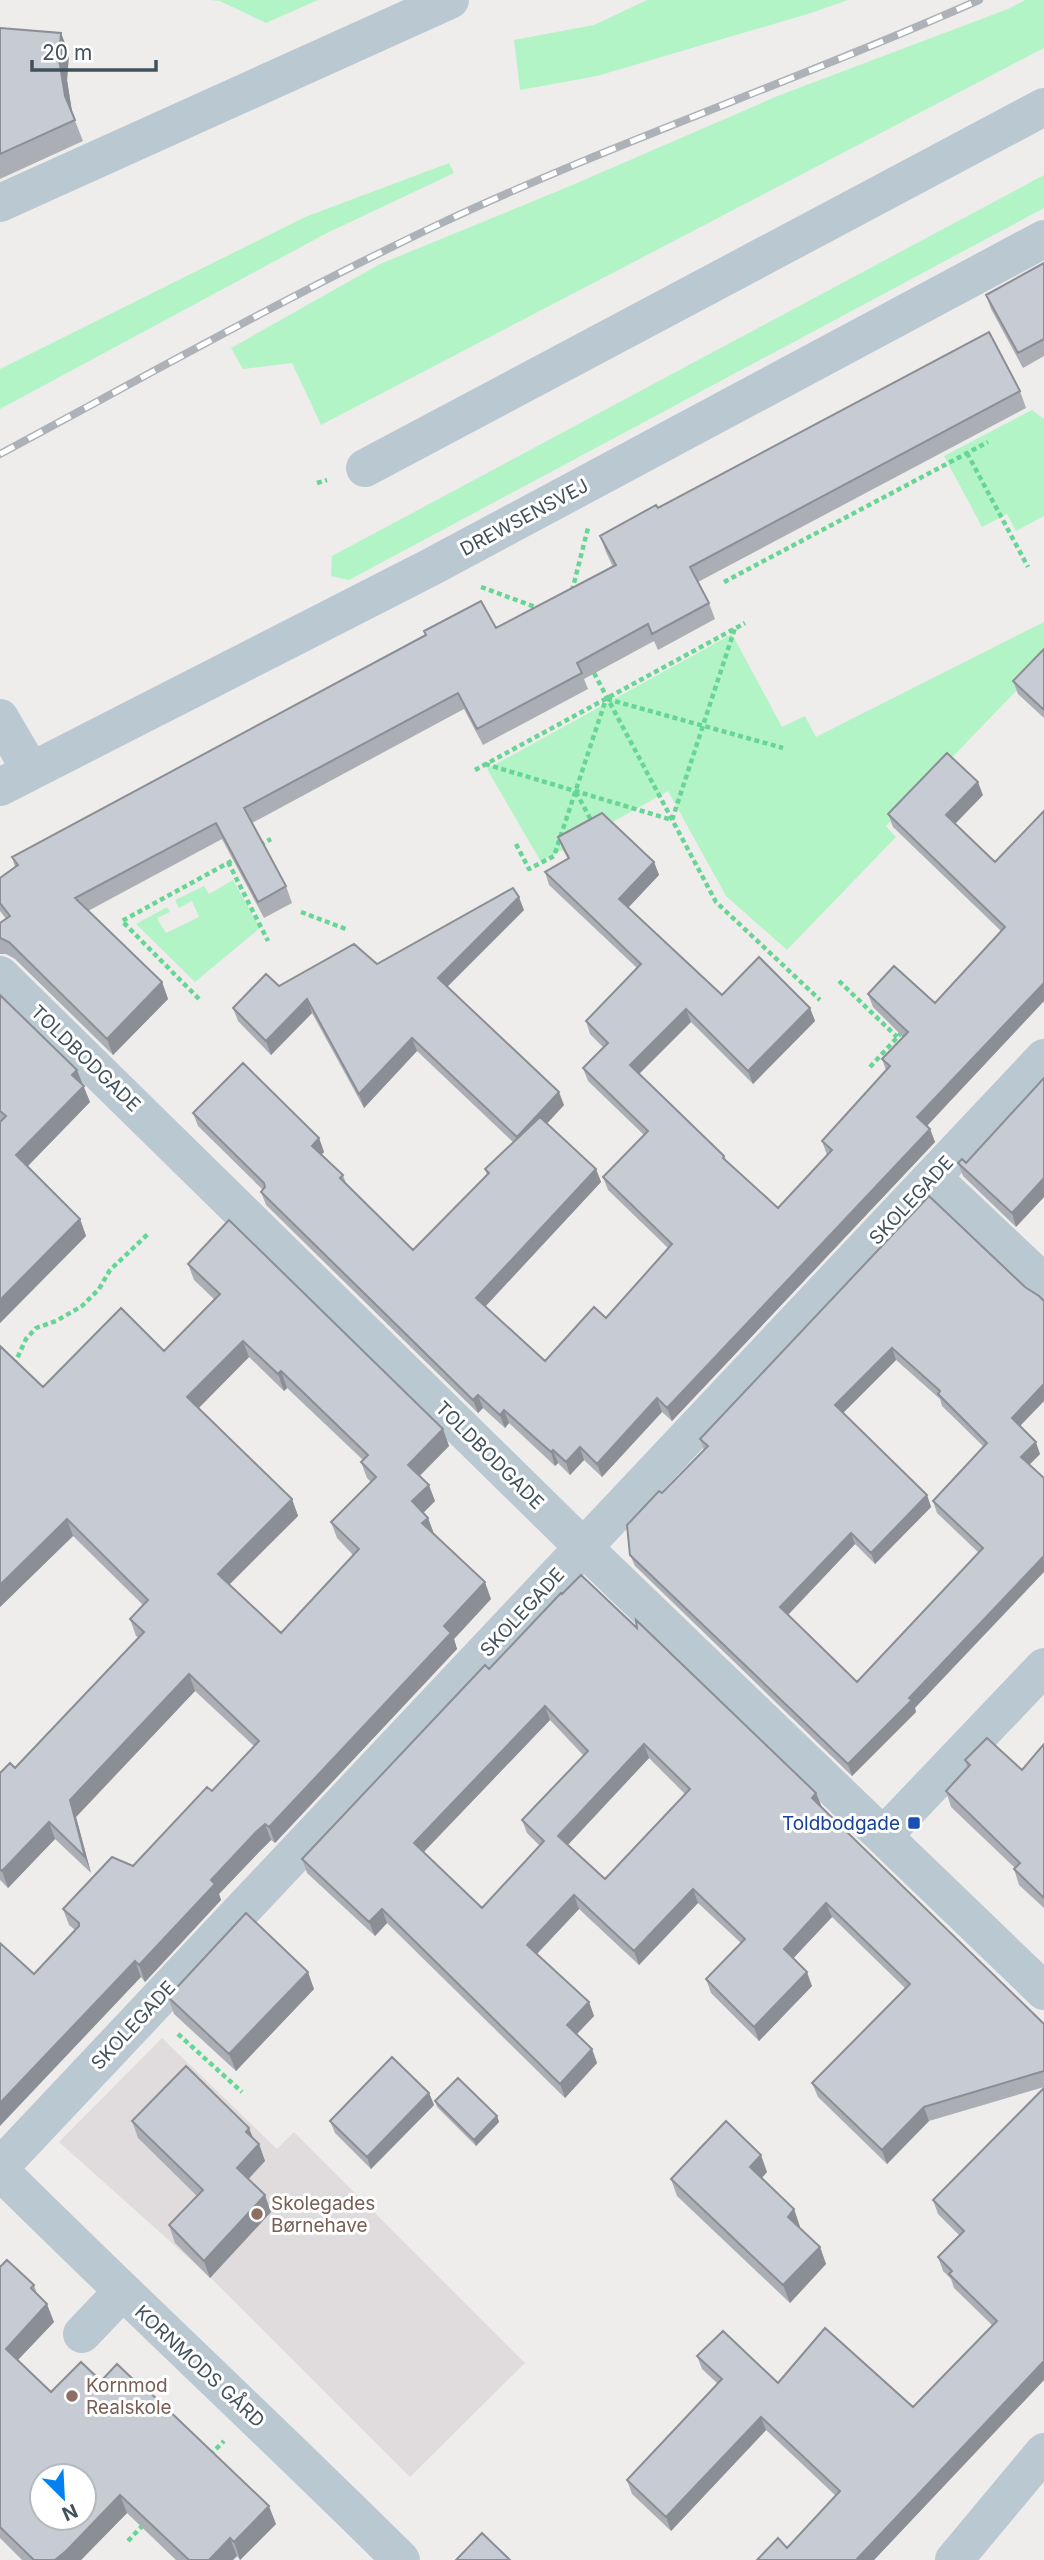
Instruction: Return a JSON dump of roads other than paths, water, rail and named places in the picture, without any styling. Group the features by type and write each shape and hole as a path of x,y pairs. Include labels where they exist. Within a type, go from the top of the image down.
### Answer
{"street":[{"path":"0,203 450,0"},
{"path":"365,468 1044,107"},
{"name":"DREWSENSVEJ","path":"16,779 429,568 1044,239"},
{"path":"0,718 16,779"},
{"name":"TOLDBODGADE","path":"0,975 18,1013 583,1547 1044,1990"},
{"name":"SKOLEGADE","path":"0,2169 1044,1058"},
{"path":"932,1177 1044,1283"},
{"path":"883,1836 1044,1667"},
{"name":"KORNMODS GÅRD","path":"0,2169 122,2292 401,2560"},
{"path":"82,2334 122,2292"},
{"path":"954,2560 1044,2452"}],"railway":[{"path":"0,454 269,309 433,227 568,167 979,0"}],"place":[{"name":"Toldbodgade","path":"914,1823"},
{"name":"Skolegades Børnehave","path":"257,2214"},
{"name":"Kornmod Realskole","path":"72,2396"}]}
